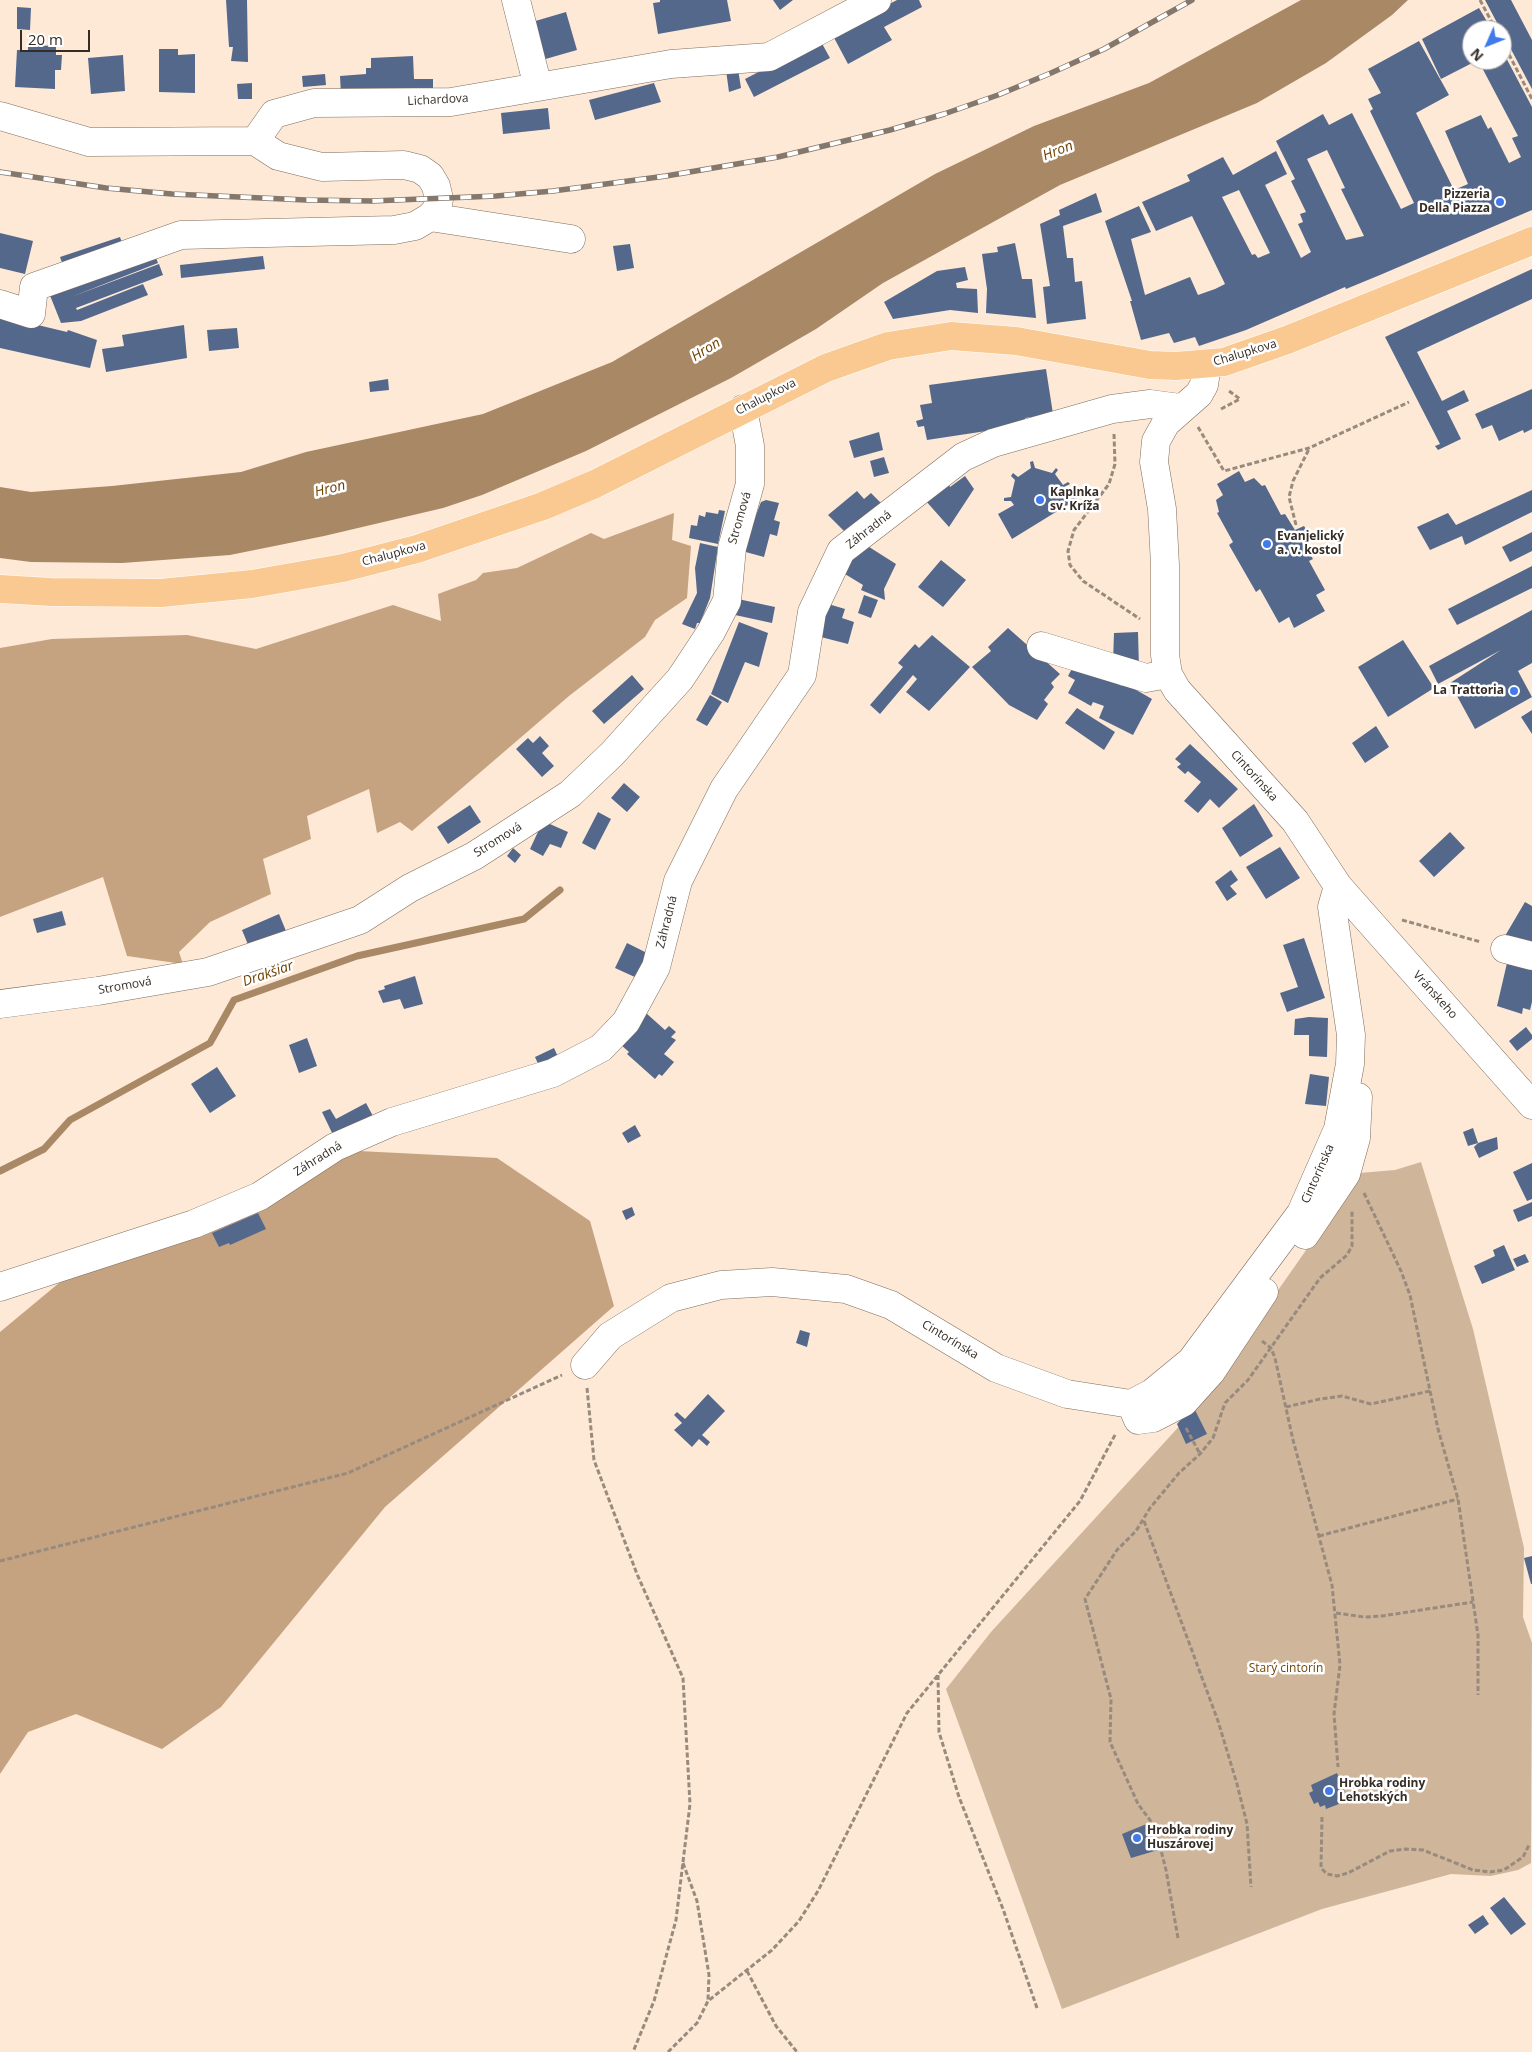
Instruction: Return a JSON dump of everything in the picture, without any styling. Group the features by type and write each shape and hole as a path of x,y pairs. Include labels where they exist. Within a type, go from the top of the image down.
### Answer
{"main road":[{"name":"Chalupkova","path":"0,589 97,593 161,593 252,584 344,568 418,549 535,509 595,484 826,368 888,346 952,336 1016,341 1150,365 1207,364 1245,356 1532,241"}],"street":[{"path":"516,0 538,86"},
{"name":"Lichardova","path":"255,141 274,114 314,102 451,102 671,64 769,57 877,0"},
{"path":"0,116 89,142 255,141 278,156 322,167 404,165 420,168 430,176 436,186 438,199 437,209 430,217 415,226 394,230 181,235 34,287 30,314 0,304"},
{"path":"430,217 571,239"},
{"name":"Cintorínska","path":"585,1365 610,1336 671,1298 721,1285 772,1282 846,1289 891,1305 996,1368 1067,1394 1131,1404 1152,1394 1191,1361 1301,1212 1338,1129 1350,1064 1351,1036 1332,907 1338,886 1295,821 1177,690 1168,674 1165,655 1165,565 1162,510 1154,462 1156,441 1166,423 1187,415 1204,385 1207,364"},
{"name":"Záhradná","path":"0,1287 194,1224 260,1196 335,1147 392,1122 553,1073 601,1048 626,1022 656,967 678,881 724,789 802,674 812,612 841,551 963,457 993,443 1112,409 1150,404 1187,415"},
{"name":"Stromová","path":"0,1004 98,991 208,972 360,920 410,888 474,856 570,794 612,754 680,679 711,632 727,600 732,548 750,484 750,446 743,409"},
{"path":"1040,646 1146,678 1168,674"},
{"name":"Vránskeho","path":"1338,886 1532,1105"},
{"path":"1505,949 1532,956"},
{"path":"1131,1404 1138,1420 1153,1418 1184,1402 1210,1372 1346,1174 1356,1138 1358,1094 1350,1064"}],"path":[{"path":"1480,0 1491,20"},
{"path":"1512,60 1532,99"},
{"path":"1187,415 1224,471 1309,448 1409,402"},
{"path":"1113,426 1115,464 1109,484 1074,530 1068,551 1070,565 1083,581 1132,615 1164,626"},
{"path":"1296,526 1290,496 1293,481 1309,448"},
{"path":"1409,922 1505,949"},
{"path":"1355,1196 1363,1191 1401,1271 1416,1320 1430,1391 1458,1499 1478,1635 1478,1695"},
{"path":"1178,1938 1156,1827 1138,1804 1110,1742 1111,1698 1085,1606 1086,1594 1112,1556 1143,1521 1150,1508 1179,1473 1213,1438 1225,1403 1248,1380 1324,1274 1350,1251 1351,1204"},
{"path":"1243,1324 1271,1348 1276,1358 1286,1407 1332,1585 1340,1665 1334,1714 1338,1767"},
{"path":"0,1560 348,1473 585,1365 594,1460 637,1574 683,1678 690,1804 676,1920 654,2001 633,2052"},
{"path":"1286,1407 1320,1398 1342,1396 1371,1404 1430,1391"},
{"path":"708,2001 772,1950 799,1921 818,1891 907,1713 1080,1501 1131,1404"},
{"path":"1319,1536 1458,1499"},
{"path":"1143,1521 1210,1697 1238,1784 1247,1824 1252,1887"},
{"path":"1336,1613 1364,1617 1382,1616 1473,1602"},
{"path":"938,1675 939,1732 959,1797 1000,1900 1037,2008"},
{"path":"1322,1817 1321,1868 1326,1874 1336,1876 1348,1873 1390,1851 1405,1849 1423,1850 1473,1870 1490,1872 1504,1870 1523,1857 1530,1846"},
{"path":"668,2052 697,2023 708,2001 709,1975 697,1901 683,1862"},
{"path":"747,1971 776,2026 797,2052"}],"green space":[{"name":"Starý cintorín","path":"1421,1162 1473,1329 1524,1548 1523,1617 1532,1643 1531,1863 1518,1870 1491,1876 1451,1874 1322,1909 1062,2009 946,1689 991,1632 1195,1409 1360,1173 1395,1170"}],"shaded area":[{"path":"674,513 672,540 691,546 687,598 655,620 645,637 569,696 412,831 400,822 377,833 369,789 307,816 311,839 263,859 271,894 210,922 179,952 183,964 127,956 103,877 0,917 0,648 52,639 187,635 256,649 393,605 441,621 438,594 476,580 483,573 517,568 591,533 604,539"},
{"path":"359,1151 497,1158 590,1221 614,1306 385,1507 221,1707 162,1749 76,1714 28,1732 0,1774 0,1332 59,1283"}],"water":[{"name":"Hron","path":"1301,0 1408,0 1392,15 1326,63 1257,103 1060,185 883,283 816,329 731,378 586,451 482,495 443,508 324,536 230,555 122,563 31,562 0,558 0,487 31,492 112,486 241,472 306,452 483,414 612,362 935,174 1034,126 1149,83"}],"building":[{"path":"226,0 247,0 248,62 231,61 233,47 229,47"},
{"path":"660,0 727,0 731,21 658,34 653,3 660,2"},
{"path":"773,0 793,0 780,10"},
{"path":"897,0 919,0 922,7 884,27 892,40 848,64 832,34"},
{"path":"1485,0 1511,0 1532,40 1532,89 1512,51 1512,20 1496,20"},
{"path":"17,7 31,8 30,30 17,29"},
{"path":"1479,8 1486,20 1462,20 1462,68 1441,79 1422,39"},
{"path":"566,12 577,50 542,60 532,22"},
{"path":"820,40 830,58 754,97 745,79"},
{"path":"1419,41 1449,95 1416,113 1454,190 1468,184 1445,131 1481,115 1488,129 1491,127 1509,163 1521,157 1512,138 1518,136 1483,70 1512,69 1532,107 1532,210 1246,330 1199,346 1195,337 1174,343 1169,333 1141,340 1130,301 1132,301 1105,221 1139,206 1151,232 1131,239 1145,295 1190,277 1198,295 1215,289 1225,284 1192,216 1156,231 1142,202 1190,181 1187,175 1223,157 1233,175 1276,151 1287,174 1265,185 1301,258 1311,252 1298,224 1303,222 1300,214 1306,212 1291,181 1295,179 1276,141 1323,114 1329,125 1352,113 1401,209 1414,203 1370,111 1373,109 1368,99 1381,93 1368,69","holes":["1327,150 1345,188 1341,189 1364,236 1346,240 1307,159","1239,190 1270,253 1258,258 1255,254 1252,255 1222,197"]},
{"path":"28,45 56,46 56,55 62,55 61,70 55,70 55,89 15,87 17,50 28,50"},
{"path":"159,49 178,49 178,55 195,54 195,93 159,92"},
{"path":"123,55 125,91 91,94 88,58"},
{"path":"413,56 414,79 433,79 433,91 341,95 340,76 366,74 366,68 371,68 371,58"},
{"path":"738,69 741,88 729,92 726,70"},
{"path":"325,74 326,85 303,87 302,76"},
{"path":"252,83 252,99 238,99 237,84"},
{"path":"654,83 661,102 595,120 589,100"},
{"path":"548,108 550,129 503,134 501,113"},
{"path":"1096,193 1102,212 1063,226 1067,258 1073,258 1075,282 1082,281 1086,319 1047,324 1043,287 1050,286 1040,224 1060,215 1059,210"},
{"path":"0,233 33,241 25,274 0,268"},
{"path":"120,237 125,251 65,271 60,257"},
{"path":"1015,243 1022,279 1032,279 1036,318 986,313 987,289 982,254 998,252 997,247"},
{"path":"630,244 634,268 617,271 613,246"},
{"path":"153,250 158,263 71,297 159,264 163,275 76,308 77,310 143,284 148,295 81,321 61,323 49,293"},
{"path":"263,256 265,269 181,278 180,265"},
{"path":"965,267 968,280 956,283 957,288 977,289 978,313 950,310 893,319 884,302 937,271"},
{"path":"1532,269 1532,299 1417,352 1442,401 1464,390 1469,401 1447,411 1461,439 1438,450 1435,446 1440,444 1385,337"},
{"path":"0,316 67,332 68,330 97,340 90,368 0,348"},
{"path":"184,325 187,358 106,372 102,349 124,346 122,335"},
{"path":"237,328 239,348 209,351 207,330"},
{"path":"1046,369 1053,414 1025,418 1026,425 927,440 924,426 918,427 916,421 923,419 920,405 932,403 929,385"},
{"path":"388,379 389,390 370,392 369,382"},
{"path":"1532,389 1532,429 1524,433 1523,430 1499,441 1492,425 1482,429 1475,414"},
{"path":"879,432 883,450 854,458 849,441"},
{"path":"884,457 889,473 874,477 870,461"},
{"name":"Kaplnka sv. Kríža","path":"1033,461 1035,468 1052,473 1056,468 1058,470 1055,474 1063,485 1068,482 1070,484 1064,487 1070,495 1077,495 1077,499 1012,539 998,514 1014,505 1011,501 1004,501 1004,498 1011,497 1015,480 1011,476 1013,473 1018,477 1031,468 1030,462"},
{"name":"Evanjelický a. v. kostol","path":"1239,471 1245,482 1254,478 1262,486 1265,485 1281,515 1285,514 1295,530 1304,526 1311,537 1302,542 1313,559 1309,561 1325,590 1316,595 1325,611 1294,628 1289,617 1279,623 1260,589 1256,592 1229,545 1233,542 1217,513 1219,512 1216,500 1223,495 1217,484"},
{"path":"965,476 974,489 949,527 925,500 948,483 950,487"},
{"path":"1532,490 1532,512 1465,545 1462,536 1430,550 1417,527 1448,513 1456,525"},
{"path":"857,491 864,499 871,493 883,505 850,537 828,515"},
{"path":"766,500 779,503 774,520 780,522 777,536 770,534 764,557 742,551 761,502"},
{"path":"719,510 725,511 718,544 689,538 691,525 697,526 699,515 705,517 706,512 718,514"},
{"path":"1532,532 1532,551 1510,562 1502,547"},
{"path":"700,543 718,547 710,598 700,623 697,623 695,629 682,624 697,593 695,568"},
{"path":"866,545 896,564 884,589 885,600 861,590 863,585 840,571"},
{"path":"941,560 966,580 943,607 918,587"},
{"path":"1532,566 1532,588 1457,625 1448,609"},
{"path":"864,595 878,600 871,618 858,613"},
{"path":"738,599 775,607 772,623 735,615"},
{"path":"825,603 845,609 842,618 854,622 848,644 817,636"},
{"path":"1532,610 1532,663 1518,671 1532,697 1475,729 1450,683 1501,650 1438,684 1429,666"},
{"path":"739,622 768,633 759,667 745,662 728,703 711,694"},
{"path":"1008,628 1060,674 1051,683 1054,687 1044,700 1048,704 1037,720 1009,705 972,667 991,651 988,647"},
{"path":"1138,632 1139,668 1113,662 1114,633"},
{"path":"932,635 970,667 929,711 906,692 917,679 913,675 880,714 870,705 903,667 898,663 915,644 919,648"},
{"path":"1403,640 1434,688 1388,717 1358,667"},
{"path":"1075,663 1122,686 1124,683 1152,699 1133,735 1099,718 1104,706 1093,702 1091,706 1068,693 1075,680 1068,676"},
{"path":"632,675 644,689 604,724 592,711"},
{"path":"710,695 722,702 707,726 696,720"},
{"path":"1077,708 1115,732 1104,750 1065,723"},
{"path":"1532,710 1532,734 1521,717"},
{"path":"1376,726 1389,747 1365,763 1352,743"},
{"path":"540,736 549,746 542,753 554,766 542,777 516,749 528,738 533,743"},
{"path":"1190,744 1238,789 1219,808 1210,799 1198,813 1184,801 1201,782 1188,771 1185,774 1177,767 1181,764 1175,759"},
{"path":"624,783 640,797 627,812 611,798"},
{"path":"1254,804 1273,836 1240,857 1222,828"},
{"path":"470,805 481,822 448,844 437,827"},
{"path":"598,812 611,819 595,850 582,843"},
{"path":"543,821 568,832 561,848 550,844 543,856 530,849"},
{"path":"1450,832 1465,848 1434,877 1419,861"},
{"path":"1280,847 1300,878 1266,899 1246,867"},
{"path":"513,848 521,855 515,863 507,856"},
{"path":"1231,870 1238,880 1230,886 1237,894 1227,901 1215,882"},
{"path":"1525,902 1532,906 1532,943 1505,936"},
{"path":"62,911 66,925 37,933 33,919"},
{"path":"279,914 286,931 249,947 242,930"},
{"path":"1304,938 1325,998 1287,1012 1280,993 1298,987 1283,945"},
{"path":"627,943 649,954 637,978 615,968"},
{"path":"1507,963 1532,970 1532,1002 1530,1010 1523,1008 1522,1014 1497,1006"},
{"path":"415,976 423,1004 404,1009 400,999 383,1003 378,991 385,989 384,986"},
{"path":"646,1013 665,1030 669,1026 676,1032 671,1037 676,1040 664,1054 674,1062 662,1076 659,1074 655,1079 627,1054 629,1052 620,1044"},
{"path":"1309,1017 1328,1018 1327,1057 1309,1056 1309,1035 1294,1035 1295,1019"},
{"path":"1526,1027 1532,1035 1532,1039 1517,1051 1509,1041"},
{"path":"307,1038 317,1066 299,1073 289,1045"},
{"path":"554,1048 559,1059 540,1068 535,1057"},
{"path":"217,1067 236,1096 210,1113 191,1084"},
{"path":"1310,1074 1329,1077 1326,1106 1305,1104"},
{"path":"366,1103 374,1118 335,1139 322,1112 330,1109 336,1119"},
{"path":"635,1125 641,1136 628,1143 622,1133"},
{"path":"1473,1128 1478,1143 1468,1146 1463,1132"},
{"path":"1497,1137 1498,1149 1479,1158 1474,1147 1478,1143"},
{"path":"1532,1163 1532,1199 1527,1201 1513,1172"},
{"path":"1532,1202 1532,1216 1518,1222 1513,1210"},
{"path":"632,1207 635,1215 626,1220 622,1211"},
{"path":"258,1213 266,1229 230,1245 229,1243 219,1247 212,1233"},
{"path":"1504,1245 1515,1270 1482,1284 1474,1266 1495,1256 1493,1250"},
{"path":"1525,1254 1529,1262 1517,1267 1513,1259"},
{"path":"800,1330 810,1333 807,1347 796,1343"},
{"path":"708,1394 725,1411 702,1435 710,1442 707,1446 699,1439 692,1447 674,1430 682,1423 674,1415 677,1412 685,1419"},
{"path":"1193,1406 1207,1434 1186,1444 1177,1424"},
{"path":"1532,1556 1532,1584 1531,1584 1524,1558"},
{"name":"Hrobka rodiny Lehotských","path":"1337,1773 1345,1792 1337,1800 1339,1804 1326,1809 1325,1805 1320,1807 1318,1802 1314,1804 1309,1793 1313,1791 1311,1785"},
{"name":"Hrobka rodiny Huszárovej","path":"1149,1823 1152,1831 1149,1832 1153,1843 1156,1842 1158,1850 1131,1858 1122,1834"},
{"path":"1504,1897 1526,1924 1511,1935 1490,1908"},
{"path":"1483,1915 1489,1924 1475,1934 1468,1925"}],"waterway":[{"name":"Drakšiar","path":"0,1171 44,1149 70,1120 210,1043 234,1000 357,956 524,919 560,890"}],"railway":[{"path":"0,172 106,188 172,194 372,201 496,196 553,191 666,176 778,157 890,130 944,114 998,95 1104,49 1192,0"}],"place":[{"name":"Pizzeria Della Piazza","path":"1500,202"},
{"name":"Kaplnka sv. Kríža","path":"1040,500"},
{"name":"Evanjelický a. v. kostol","path":"1267,544"},
{"name":"La Trattoria","path":"1514,691"},
{"name":"Hrobka rodiny Lehotských","path":"1329,1791"},
{"name":"Hrobka rodiny Huszárovej","path":"1137,1838"}]}
